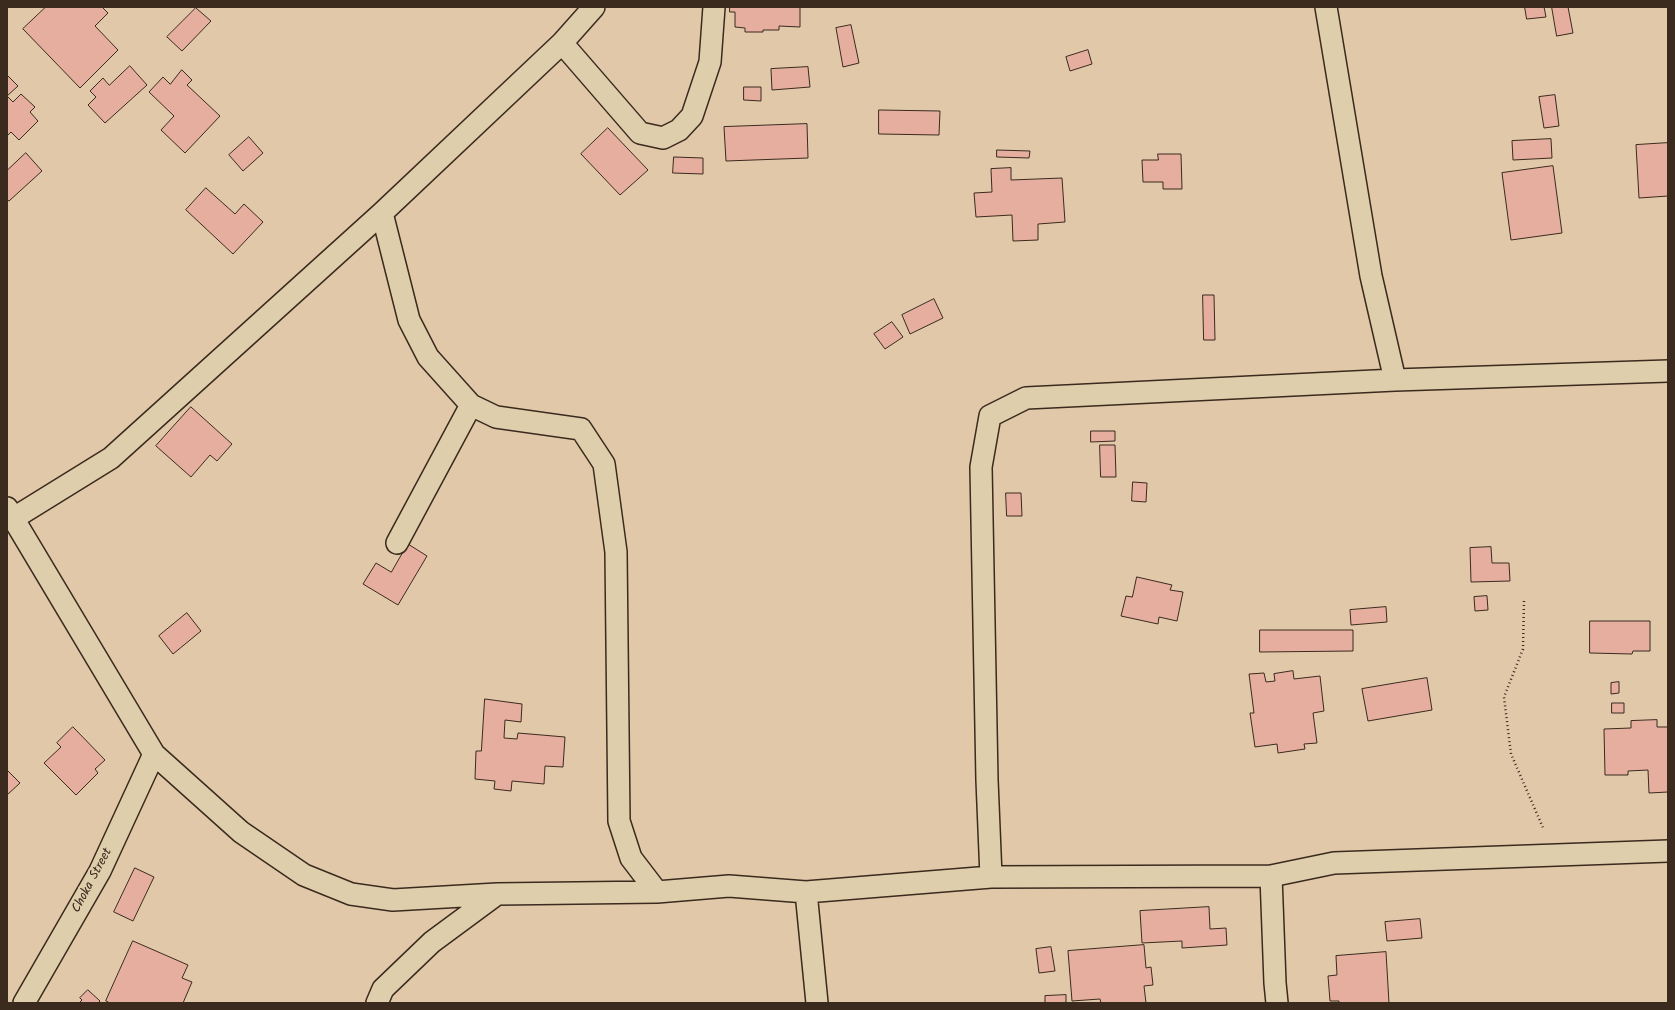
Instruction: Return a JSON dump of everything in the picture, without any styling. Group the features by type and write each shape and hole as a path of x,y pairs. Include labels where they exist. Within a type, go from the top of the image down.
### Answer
{"street":[{"path":"594,7 562,43 382,213 111,458 10,513 154,754 241,832 310,877 351,894 393,900 497,894 657,892 729,886 806,892 991,877 1271,876 1334,863 1668,851"},
{"path":"562,43 640,133 663,138 679,130 692,116 710,62 714,7"},
{"path":"1326,7 1371,276 1395,380"},
{"path":"382,213 409,320 428,357 471,406 496,417 581,429 604,464 616,552 618,821 631,858 657,892"},
{"path":"991,877 987,772 981,467 990,416 1026,398 1395,380 1668,371"},
{"path":"397,543 471,406"},
{"name":"Choka Street","path":"24,1003 100,871 154,754"},
{"path":"1271,876 1277,1003"},
{"path":"806,892 817,1003"},
{"path":"377,1003 383,989 432,942 497,894"}],"path":[{"path":"1524,601 1523,649 1504,697 1511,754 1544,831 1559,855"}],"building":[{"path":"46,7 102,7 108,13 95,26 118,50 80,88 23,29"},
{"path":"730,7 800,7 800,27 779,26 779,30 745,32 745,28 735,27 735,12 730,12"},
{"path":"1525,7 1544,7 1546,17 1527,19"},
{"path":"1552,7 1568,7 1573,33 1557,36"},
{"path":"196,8 211,21 182,51 167,37"},
{"path":"851,25 859,63 843,67 836,28"},
{"path":"1088,50 1092,64 1070,71 1066,57"},
{"path":"130,66 147,85 105,123 88,105 96,97 90,91 103,78 109,85"},
{"path":"808,67 810,87 772,90 771,69"},
{"path":"182,70 192,80 187,85 220,116 185,153 161,130 174,116 149,92 163,77 170,84"},
{"path":"7,75 18,86 7,96"},
{"path":"744,87 761,87 761,101 744,100"},
{"path":"21,94 35,107 30,112 38,121 19,140 11,132 7,136 7,96 13,102"},
{"path":"1555,95 1559,126 1544,128 1539,97"},
{"path":"879,110 940,111 939,135 879,134"},
{"path":"807,124 808,158 726,161 724,127"},
{"path":"608,128 648,170 620,195 581,154"},
{"path":"249,137 263,153 243,171 229,155"},
{"path":"1551,139 1552,158 1513,160 1512,141"},
{"path":"1668,143 1668,196 1639,198 1636,145"},
{"path":"997,150 1030,151 1029,158 997,157"},
{"path":"26,153 42,171 9,201 7,200 7,168 8,169"},
{"path":"1158,154 1181,154 1182,189 1163,189 1163,182 1143,182 1142,160 1158,160"},
{"path":"674,157 703,158 703,174 673,173"},
{"path":"1553,166 1562,233 1511,240 1502,173"},
{"path":"1011,168 1011,180 1062,178 1065,222 1038,224 1038,240 1013,241 1012,215 976,217 974,193 992,192 991,169"},
{"path":"206,188 235,214 244,204 263,222 233,254 186,210"},
{"path":"1203,295 1214,295 1215,340 1204,340"},
{"path":"934,299 943,318 910,334 902,315"},
{"path":"892,322 903,337 885,349 874,334"},
{"path":"191,407 232,444 217,461 210,455 191,477 156,446"},
{"path":"1091,431 1115,431 1115,441 1091,442"},
{"path":"1100,445 1115,445 1116,477 1101,477"},
{"path":"1133,482 1147,483 1146,502 1132,501"},
{"path":"1006,493 1021,493 1022,516 1007,516"},
{"path":"408,544 427,556 398,605 363,584 376,563 391,572"},
{"path":"1491,547 1492,563 1509,563 1510,581 1471,582 1470,548"},
{"path":"1137,577 1172,585 1170,590 1183,592 1177,621 1159,617 1158,624 1121,616 1126,596 1132,597"},
{"path":"1487,596 1488,610 1475,611 1474,597"},
{"path":"1386,607 1387,622 1351,625 1350,610"},
{"path":"187,613 201,631 173,654 159,636"},
{"path":"1590,621 1650,621 1650,651 1633,651 1632,654 1590,653"},
{"path":"1260,630 1353,630 1353,651 1260,652"},
{"path":"1293,671 1294,679 1320,676 1324,711 1313,713 1317,743 1304,744 1305,749 1278,753 1277,744 1255,747 1250,713 1254,713 1249,674 1264,673 1266,682 1275,681 1274,674"},
{"path":"1427,678 1432,710 1368,721 1362,689"},
{"path":"1619,682 1619,693 1611,694 1611,683"},
{"path":"485,699 522,704 521,722 505,720 504,738 517,739 518,733 565,737 563,767 545,766 544,784 512,781 511,791 494,789 495,781 475,779 476,751 481,751"},
{"path":"1612,703 1624,703 1624,713 1612,713"},
{"path":"1657,720 1657,727 1668,727 1668,792 1649,793 1648,770 1628,771 1628,775 1605,775 1604,729 1631,728 1631,721"},
{"path":"73,727 105,760 95,769 98,773 76,795 44,763 61,747 57,743"},
{"path":"7,770 20,783 7,795"},
{"path":"135,868 154,877 133,921 114,912"},
{"path":"1209,907 1210,929 1226,928 1227,945 1182,948 1182,941 1142,943 1140,911"},
{"path":"1420,919 1422,938 1387,941 1385,922"},
{"path":"133,941 188,965 182,978 192,982 183,1003 110,1003 106,1001"},
{"path":"1144,945 1146,968 1151,967 1153,985 1144,986 1146,1003 1101,1003 1100,999 1072,1001 1068,951"},
{"path":"1051,947 1055,971 1039,973 1036,949"},
{"path":"1386,952 1389,1003 1339,1003 1339,1001 1330,1001 1328,976 1337,975 1336,956"},
{"path":"88,990 100,1001 98,1003 79,1003 82,1000 80,998"},
{"path":"1066,995 1066,1003 1045,1003 1045,996"}]}
